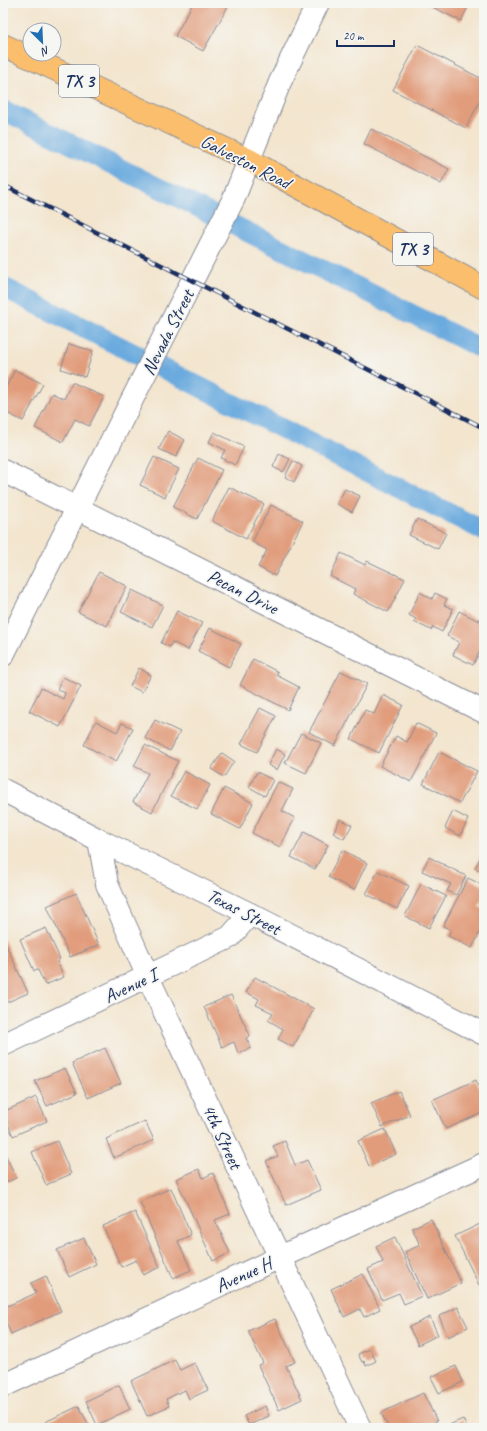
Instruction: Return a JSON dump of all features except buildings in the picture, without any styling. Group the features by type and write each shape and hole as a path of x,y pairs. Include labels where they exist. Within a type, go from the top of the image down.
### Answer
{"main road":[{"name":"Galveston Road","path":"3,45 249,160 484,288"}],"street":[{"name":"Nevada Street","path":"3,655 215,238 234,198 280,82 318,3"},
{"name":"Pecan Drive","path":"3,471 484,712"},
{"name":"Texas Street","path":"3,790 484,1034"},
{"name":"4th Street","path":"99,840 107,884 148,977 360,1428"},
{"name":"Avenue I","path":"3,1045 230,938 250,914"},
{"name":"Avenue H","path":"3,1386 484,1164"}],"waterway":[{"path":"3,110 484,350"},
{"path":"3,287 484,531"}],"railway":[{"path":"3,185 484,428"}]}
